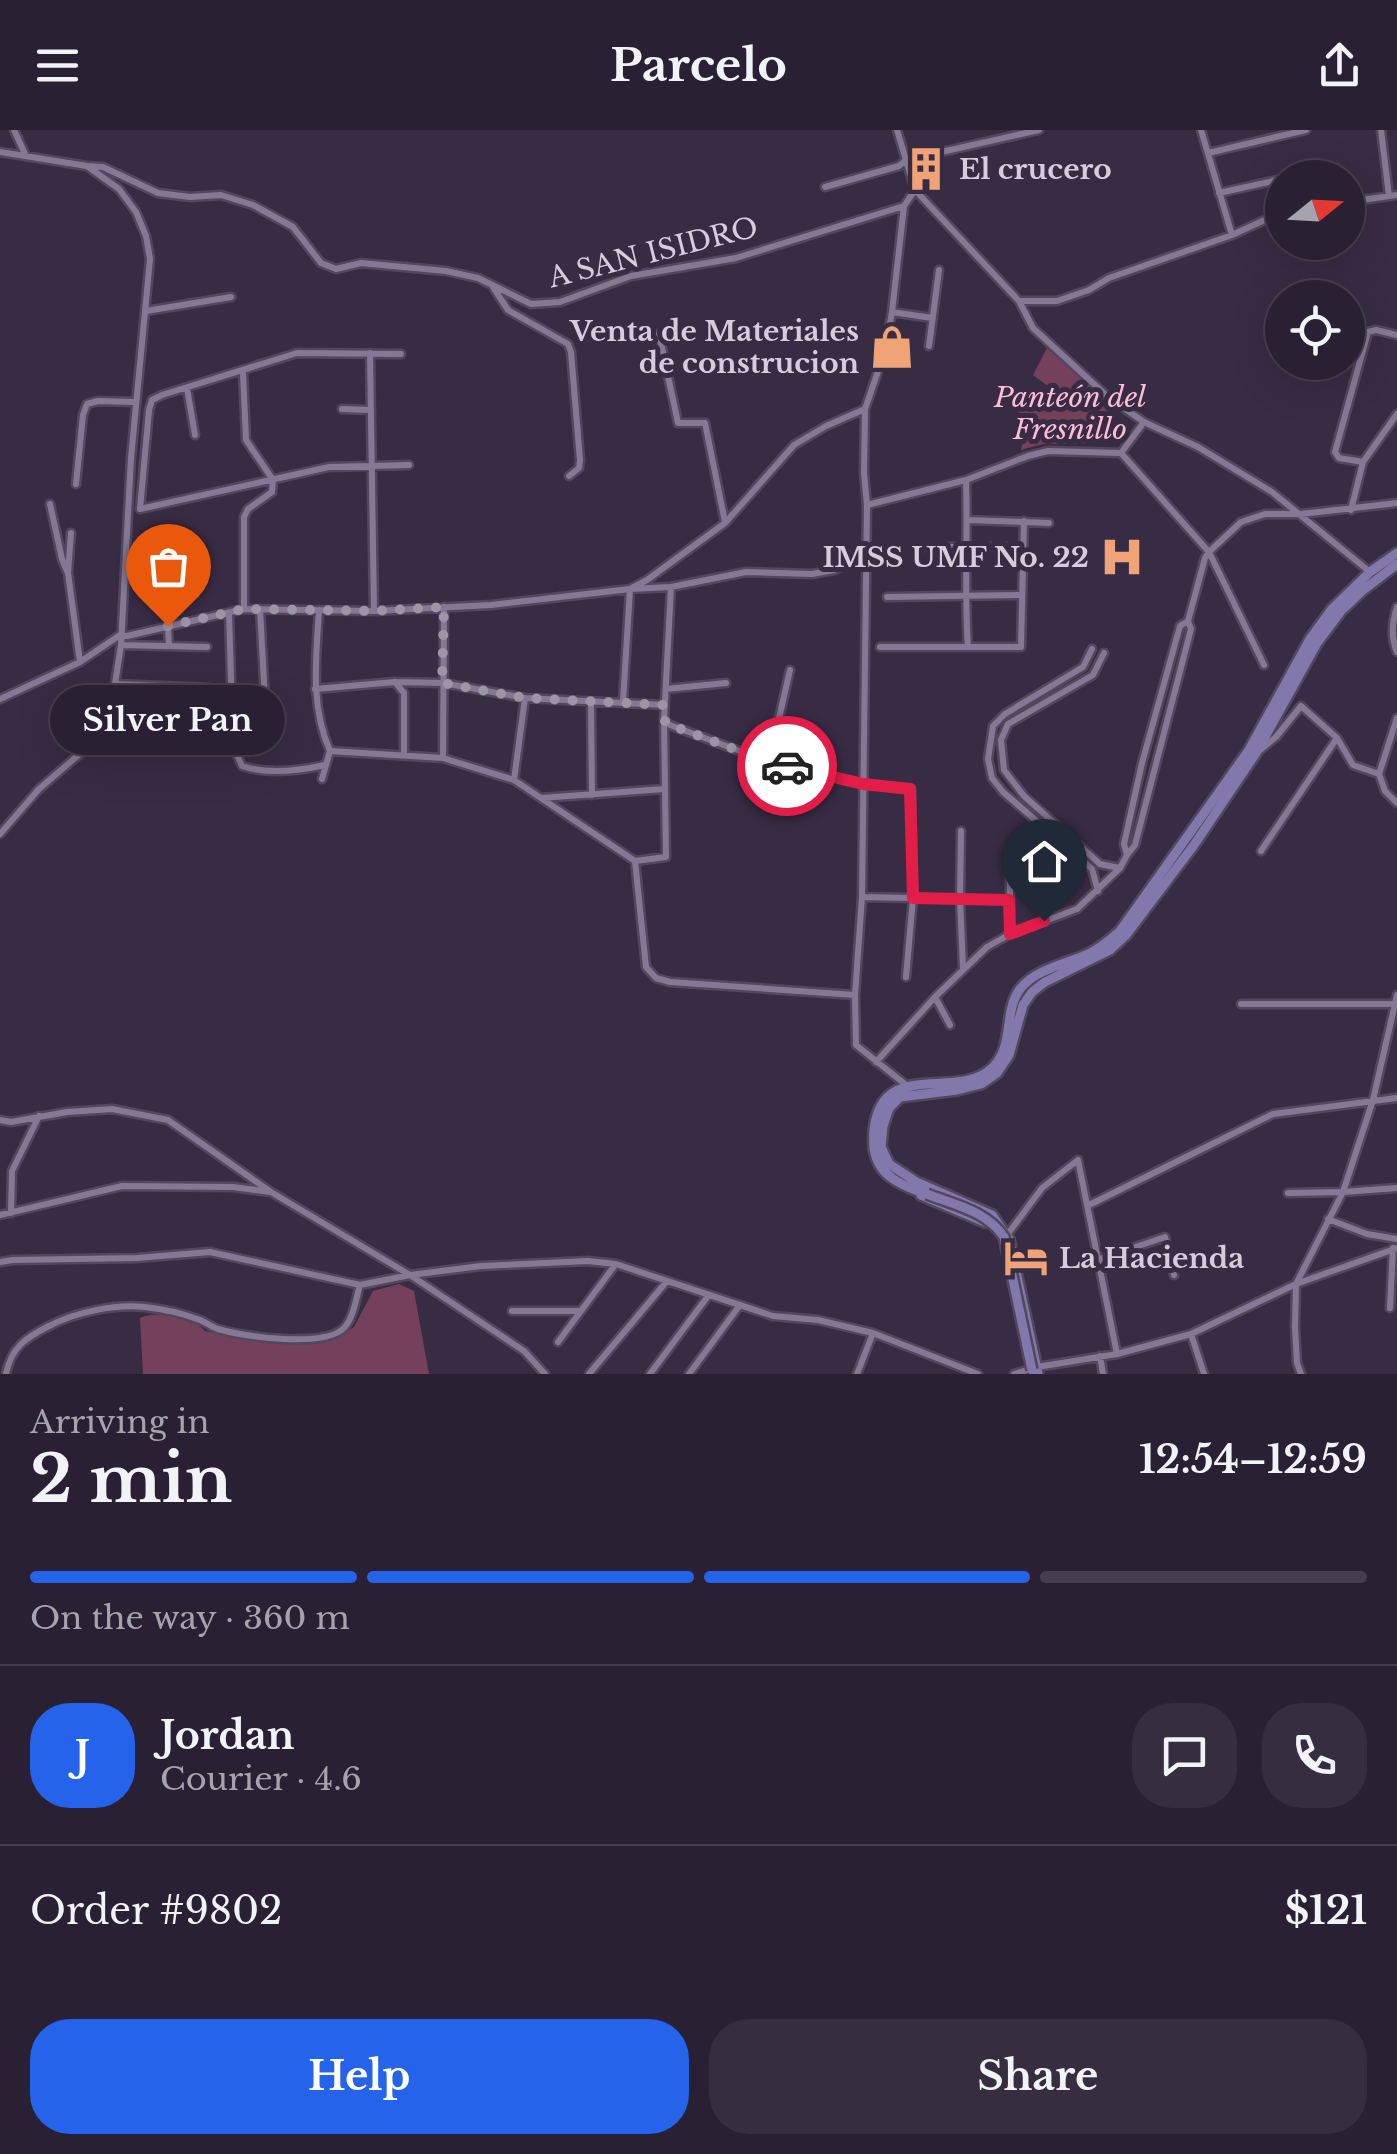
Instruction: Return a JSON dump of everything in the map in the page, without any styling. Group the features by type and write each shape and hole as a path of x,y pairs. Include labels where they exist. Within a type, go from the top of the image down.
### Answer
{"main road":[{"path":"911,1090 957,1090 997,1074 1010,1055 1023,1004 1032,992 1110,950 1126,935 1256,754 1318,643 1341,611 1397,553"},
{"path":"1033,1372 996,1230 987,1222 932,1201 889,1164 881,1147 882,1126 890,1108 911,1090 980,1075 993,1067 1009,1034 1013,1000 1023,985 1041,973 1092,952 1120,931 1249,750 1310,639 1332,608 1373,576 1397,564"},
{"path":"912,1185 987,1217 997,1226 1004,1238 1033,1372"},
{"path":"912,1185 992,1215 1007,1234 1033,1372"}],"street":[{"path":"14,130 26,157"},
{"path":"896,130 915,190 1019,301 1033,328 1108,397 1144,422 1198,448 1272,492 1373,576"},
{"path":"824,187 899,166 906,160 1039,130"},
{"path":"1201,130 1232,234"},
{"path":"1208,153 1306,130"},
{"path":"1365,200 1393,196 1381,130"},
{"name":"A SAN ISIDRO","path":"0,152 103,167 158,193 221,195 253,205 293,228 321,263 336,268 361,264 446,270 478,278 531,304 560,302 631,276 736,258 904,206"},
{"path":"0,834 39,789 82,752 102,725 115,684 121,645 130,458 150,259 136,212 119,190 87,166"},
{"path":"1218,193 1265,183"},
{"path":"911,1090 856,1044 855,995 862,897 868,505 865,409 885,351 904,206 915,190"},
{"path":"1019,301 1057,301 1265,219"},
{"path":"929,346 939,270"},
{"path":"492,286 508,310 568,344 580,460 579,468 569,476"},
{"path":"146,311 231,296"},
{"path":"892,312 932,318"},
{"path":"1363,462 1339,458 1334,452 1368,332 1397,335"},
{"path":"659,334 678,423 705,423 726,523"},
{"path":"401,354 297,353 152,400 140,510 329,468 409,465"},
{"path":"370,353 374,611"},
{"path":"242,371 246,440 273,480 272,492 248,509 244,517 244,609"},
{"path":"187,388 195,435"},
{"path":"76,484 86,404 98,400 135,402"},
{"path":"342,409 370,410"},
{"path":"630,589 726,523 794,445 865,409"},
{"path":"1351,510 1363,462 1393,426 1397,414"},
{"path":"1121,453 1144,422"},
{"path":"868,505 966,480 1028,456 1048,452 1121,453 1209,552 1264,665"},
{"path":"130,458 145,459"},
{"path":"966,480 968,647"},
{"path":"876,1062 986,946 1077,909 1120,868 1136,845 1191,629 1188,621 1209,552 1241,522 1265,514 1351,510 1397,503"},
{"path":"50,504 68,573"},
{"path":"967,520 1050,523"},
{"path":"880,647 1021,647 1024,521"},
{"path":"71,532 68,573 80,662"},
{"path":"917,548 1023,547"},
{"path":"0,699 80,662 120,635 244,609 374,611 491,606 671,587 746,572 812,574 834,570 867,550"},
{"path":"330,752 442,758 514,780 635,861 666,857 664,705 671,587"},
{"path":"623,701 630,589"},
{"path":"887,596 1021,594"},
{"path":"442,758 444,607"},
{"path":"1397,607 1393,641 1397,652"},
{"path":"260,610 265,701"},
{"path":"319,610 315,689 323,736 330,752 322,779"},
{"path":"228,612 232,746 242,766 269,772 325,766"},
{"path":"1127,855 1124,844 1142,762 1180,626 1188,621"},
{"path":"168,626 169,646"},
{"path":"121,645 207,647"},
{"path":"1092,650 1083,668 1004,714 994,726 988,759 992,778 1003,792 1092,870 1098,891"},
{"path":"1104,653 1093,675 1008,724 1002,740 1004,770 1024,796 1100,864 1120,868"},
{"path":"769,762 790,670"},
{"path":"315,689 395,682 442,683 525,698 664,705"},
{"path":"395,682 404,694 404,756"},
{"path":"666,689 726,683"},
{"path":"115,684 210,688"},
{"path":"514,780 525,698"},
{"path":"591,702 592,795"},
{"path":"1256,754 1301,706 1337,738 1354,766 1379,774"},
{"path":"1397,718 1379,774 1384,791 1397,802"},
{"path":"664,720 769,762 863,784 910,789 913,898 906,977"},
{"path":"102,725 210,724"},
{"path":"994,726 1005,731"},
{"path":"1261,851 1337,738"},
{"path":"540,798 664,789"},
{"path":"961,831 963,969"},
{"path":"1010,848 1010,934"},
{"path":"635,861 646,968 656,978 855,995"},
{"path":"1092,870 1100,864"},
{"path":"862,897 1009,900"},
{"path":"1301,1374 1295,1327 1296,1284 1343,1192 1374,1100 1397,995"},
{"path":"935,997 950,1026"},
{"path":"1241,1004 1396,1004"},
{"path":"1089,1206 1273,1114 1397,1098"},
{"path":"0,1120 11,1122 112,1109 168,1120 271,1192 410,1274 524,1351 544,1374"},
{"path":"12,1213 12,1171 38,1116"},
{"path":"1007,1234 1042,1188 1078,1160 1117,1354"},
{"path":"0,1215 122,1186 233,1187 271,1192"},
{"path":"1288,1193 1397,1188"},
{"path":"1328,1219 1367,1234 1397,1238"},
{"path":"1100,1259 1165,1236 1174,1275"},
{"path":"1014,1374 1117,1354 1190,1334 1296,1284 1395,1248 1390,1308"},
{"path":"0,1262 210,1252 360,1285 410,1274 517,1264 616,1264 773,1316 818,1320 873,1333 978,1374"},
{"path":"558,1342 616,1264"},
{"path":"589,1374 667,1280"},
{"path":"6,1374 9,1355 33,1334 57,1322 102,1309 143,1307 180,1313 215,1328 295,1341 332,1335 344,1328 351,1316 360,1285"},
{"path":"650,1374 708,1296"},
{"path":"690,1374 740,1305"},
{"path":"512,1311 580,1311"},
{"path":"856,1374 873,1333"},
{"path":"1190,1334 1204,1374"},
{"path":"1100,1356 1103,1374"}],"green space":[{"name":"Panteón del Fresnillo","path":"1047,348 1112,405 1099,443 1043,444 1021,450 1025,433 1012,433 1022,402 1029,404 1031,398 1041,402 1049,387 1033,375"},
{"path":"399,1284 414,1291 429,1374 143,1374 140,1318 156,1314 175,1316 192,1321 205,1331 306,1343 344,1334 354,1327 373,1291"}],"way so far":[{"path":"168,626 244,609 374,611 444,607 442,683 525,698 664,705 664,720 670,725 787,766"}],"place":[{"name":"El crucero","path":"926,169"},
{"name":"Venta de Materiales de construcion","path":"892,347"},
{"name":"IMSS UMF No. 22","path":"1122,557"},
{"name":"Silver Pan","path":"168,626"},
{"name":"La Hacienda","path":"1026,1258"}],"route":[{"path":"787,766 863,784 910,789 913,898 1009,900 1010,934 1044,921"}]}
